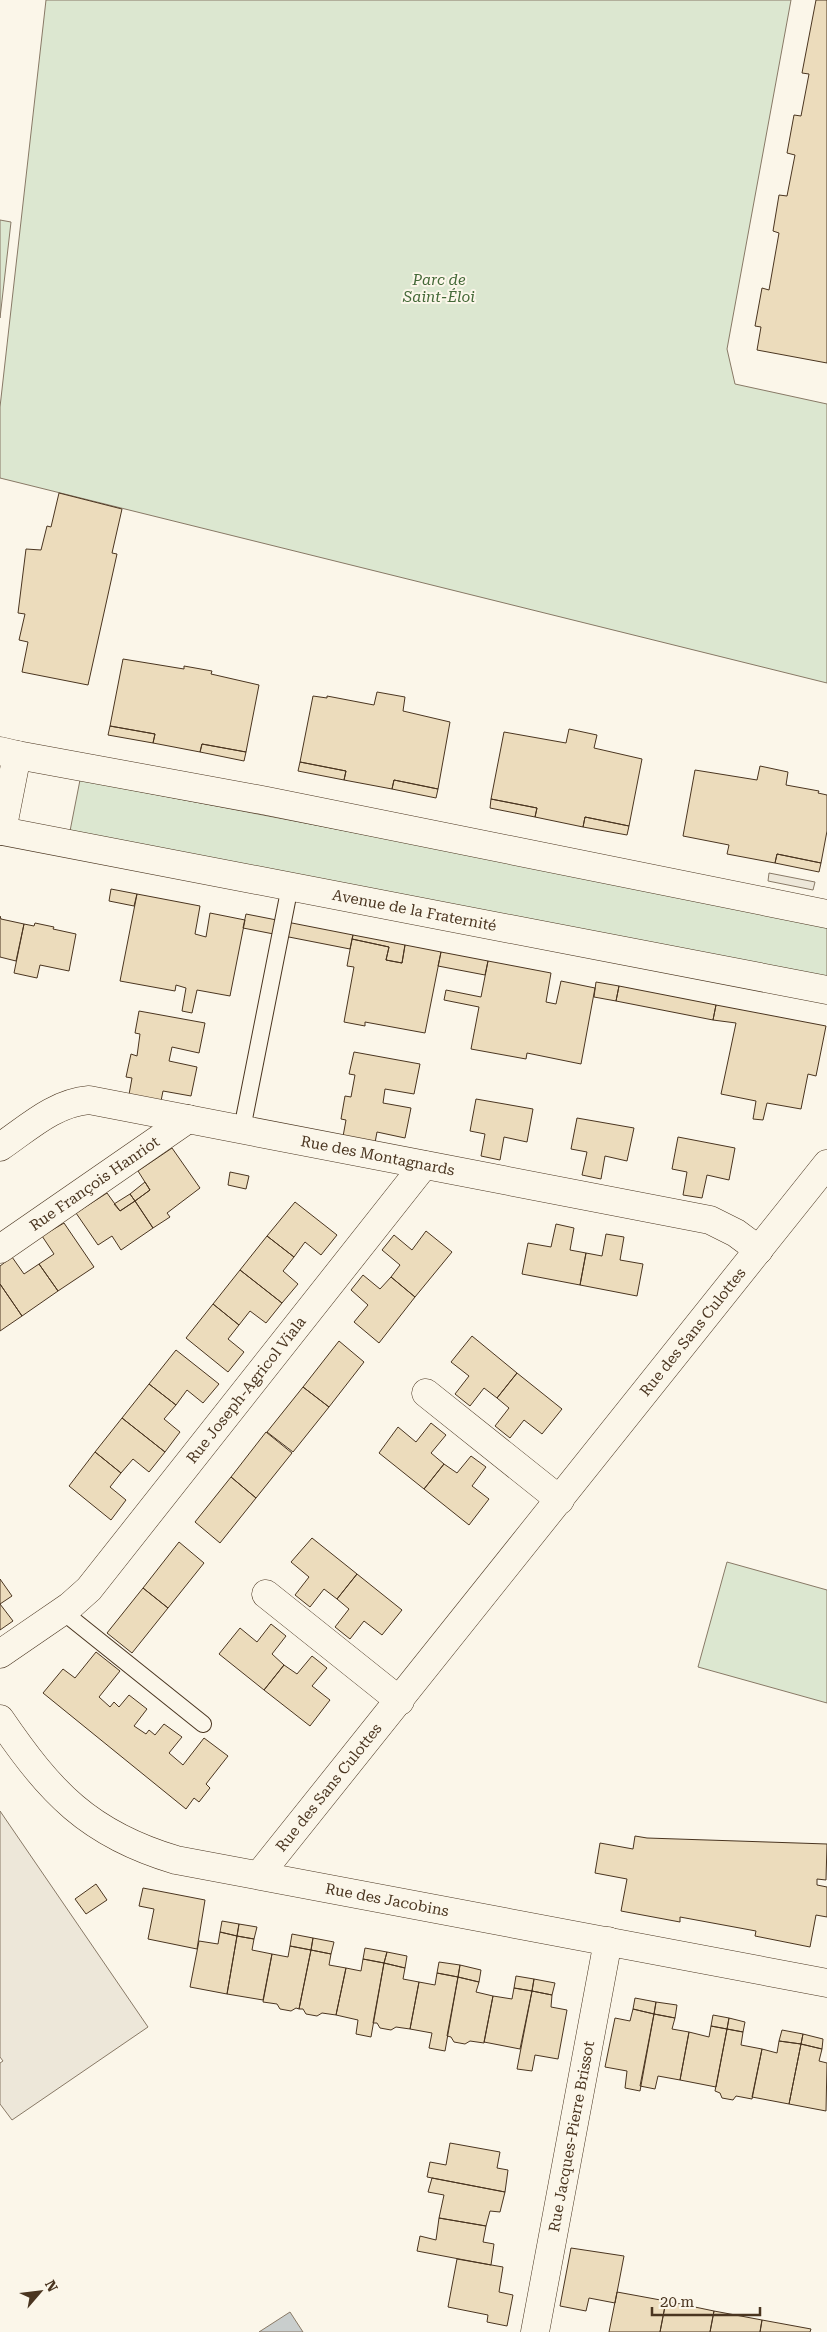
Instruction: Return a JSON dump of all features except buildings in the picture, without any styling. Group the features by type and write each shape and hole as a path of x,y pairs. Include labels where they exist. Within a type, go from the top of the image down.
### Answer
{"street":[{"path":"1,831 8,753 267,801 827,914"},
{"name":"Avenue de la Fraternité","path":"1,831 827,990"},
{"name":"Rue des Montagnards","path":"0,1147 56,1108 72,1101 88,1100 710,1220 736,1233 759,1250"},
{"name":"Rue François Hanriot","path":"0,1249 188,1119"},
{"name":"Rue des Sans Culottes","path":"259,1875 400,1701 827,1164"},
{"name":"Rue Joseph-Agricol Viala","path":"0,1654 62,1611 89,1589 424,1165"},
{"path":"426,1393 560,1500"},
{"path":"266,1594 400,1701"},
{"name":"Rue des Jacobins","path":"0,1719 23,1753 52,1788 74,1810 98,1826 150,1852 176,1860 827,1983"},
{"name":"Rue Jacques-Pierre Brissot","path":"535,2332 608,1941"}],"lane":[{"path":"242,1130 290,886"},
{"path":"62,1611 203,1724"}],"green space":[{"name":"Parc de Saint-Éloi","path":"46,0 791,0 727,349 735,384 827,404 827,683 0,478 0,407"},
{"path":"0,220 11,222 0,318"},
{"path":"80,780 827,923 827,977 70,831"},
{"path":"727,1562 827,1590 827,1703 698,1667"}],"shaded area":[{"path":"769,873 815,882 813,890 768,881"},
{"path":"0,1811 148,2027 12,2120 0,2104 0,2063 3,2061 0,2057"},
{"path":"290,2312 303,2332 259,2332"}]}
